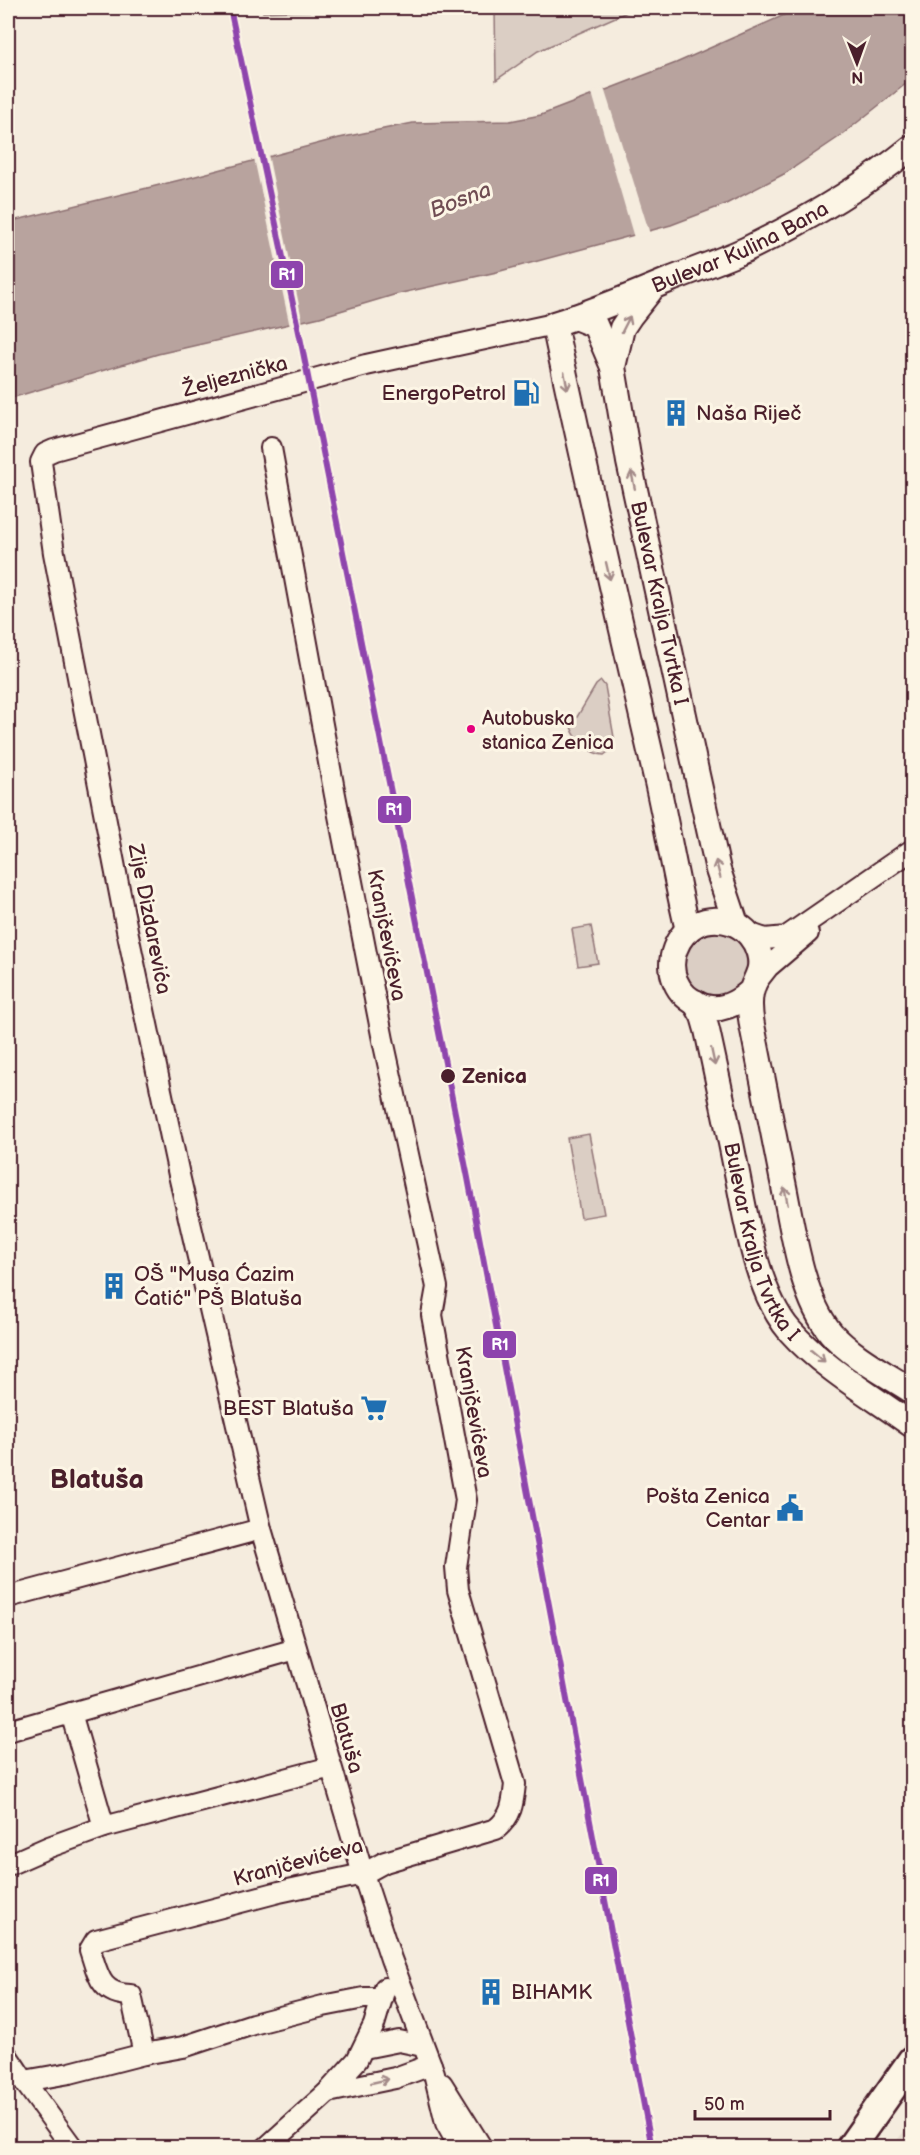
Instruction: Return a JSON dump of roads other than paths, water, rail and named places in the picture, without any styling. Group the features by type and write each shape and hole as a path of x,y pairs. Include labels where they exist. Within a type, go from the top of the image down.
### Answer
{"main road":[{"path":"851,2148 912,2060"},
{"path":"851,2148 880,2126 912,2092"}],"street":[{"name":"Bulevar Kulina Bana","path":"565,320 653,288 743,251 793,226 878,173 912,147"},
{"name":"Bulevar Kralja Tvrtka I","path":"653,288 622,328 613,367 629,462 718,870 742,929 759,954 760,967 750,1008 753,1035 798,1254 814,1305 831,1332 855,1353 912,1391"},
{"name":"Bulevar Kralja Tvrtka I","path":"565,320 585,472 658,786 688,930 674,950 672,968 677,985 694,1002 703,1016 761,1276 776,1312 789,1330 818,1358 912,1425"},
{"path":"565,320 595,326 613,367"},
{"name":"Željeznička","path":"40,462 45,454 54,450 366,365 565,320"},
{"name":"Kranjčevićeva","path":"144,2054 131,1995 122,1995 108,1989 100,1981 90,1950 96,1940 279,1892 363,1874 385,1862 496,1829 505,1822 513,1808 514,1784 458,1590 456,1567 466,1500 432,1315 437,1287 383,1040 271,448"},
{"name":"Zije Dizdarevića","path":"40,462 52,543 127,930 226,1383"},
{"path":"688,930 713,920 765,939 786,937 912,850"},
{"path":"694,1002 706,1007 719,1008 743,999 768,967 799,943 837,903"},
{"name":"Blatuša","path":"226,1383 261,1529 363,1874 391,1959 433,2069 482,2148"},
{"path":"8,1597 261,1529"},
{"path":"8,1731 296,1649"},
{"path":"71,1713 104,1827"},
{"path":"8,1865 104,1827 331,1767"},
{"path":"266,2148 345,2075 364,2048 382,1998 391,1959"},
{"path":"24,2081 183,2047 254,2024 323,2006 364,1998 382,1998"},
{"path":"364,2048 399,2042 423,2046"},
{"path":"8,2057 73,2148"},
{"path":"328,2091 433,2069"},
{"name":"Blatuša","path":"433,2069 446,2123 460,2148"}],"water":[{"name":"Bosna","path":"800,8 912,8 912,79 839,137 784,174 726,204 671,225 497,272 397,294 320,317 158,354 8,399 8,222 339,138 413,123 510,121 541,115 676,63"}],"place":[{"name":"EnergoPetrol","path":"526,393"},
{"name":"Naša Riječ","path":"676,413"},
{"name":"Autobuska stanica Zenica","path":"471,729"},
{"name":"Zenica","path":"448,1076"},
{"name":"OŠ \"Musa Ćazim Ćatić\" PŠ Blatuša","path":"114,1286"},
{"name":"BEST Blatuša","path":"374,1408"},
{"name":"Pošta Zenica Centar","path":"790,1508"},
{"name":"BIHAMK","path":"491,1992"}],"district":[{"name":"Blatuša","path":"97,1479"}]}
